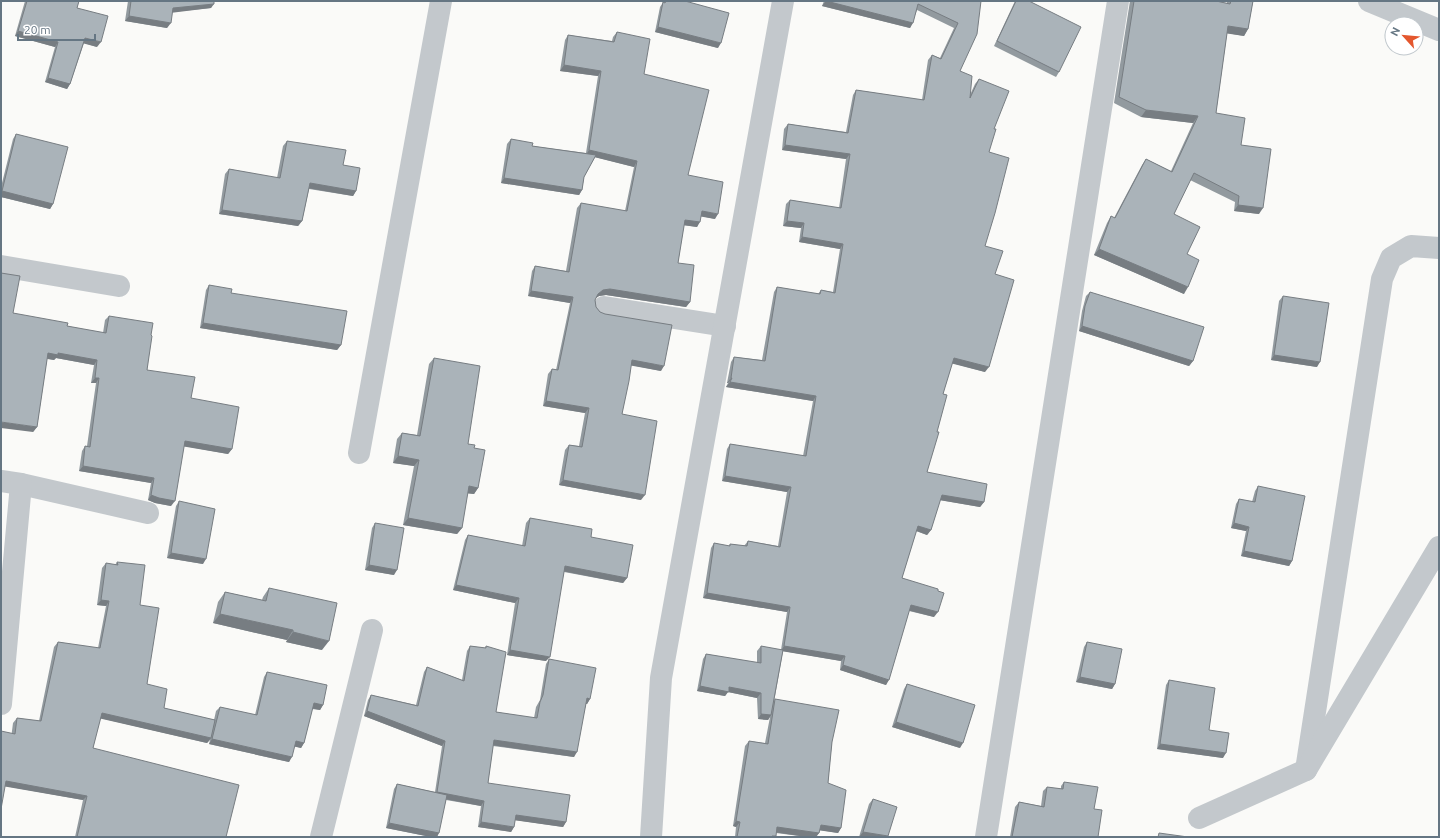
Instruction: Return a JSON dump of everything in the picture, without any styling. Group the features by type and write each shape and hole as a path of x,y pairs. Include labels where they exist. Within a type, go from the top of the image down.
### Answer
{"street":[{"path":"359,453 440,1"},
{"path":"651,837 661,678 783,1"},
{"path":"986,837 1118,1"},
{"path":"1369,1 1439,30"},
{"path":"1306,770 1382,279 1391,258 1411,246 1439,248"},
{"path":"1,266 118,286"},
{"path":"604,307 725,326"},
{"path":"1,704 11,482 148,513"},
{"path":"1199,818 1306,770 1439,547"},
{"path":"321,837 372,630"}],"building":[{"path":"27,1 79,1 77,8 108,16 101,42 85,38 70,84 48,78 58,42 18,31"},
{"path":"131,1 214,1 214,4 173,8 171,23 129,16"},
{"path":"666,1 685,1 729,13 721,43 658,27 663,2 665,3"},
{"path":"826,1 981,1 977,34 960,71 972,76 970,98 979,79 1009,91 994,129 996,129 989,152 1009,158 985,246 1003,251 995,274 1014,280 989,367 954,358 943,394 947,395 937,432 939,432 927,472 987,484 984,502 942,495 931,530 918,526 902,578 938,589 938,591 944,593 938,612 911,605 889,680 843,665 845,656 784,646 790,607 707,593 714,543 730,546 730,544 747,546 748,541 780,547 791,487 725,476 730,444 806,456 816,396 730,382 732,378 734,357 765,361 777,287 820,294 821,290 835,293 843,244 802,237 804,223 787,221 790,200 841,208 850,154 785,145 788,124 848,133 856,90 924,100 932,55 941,59 958,23 918,4 913,23"},
{"path":"1016,1 1029,1 1081,27 1059,72 997,41"},
{"path":"1134,1 1216,1 1230,4 1231,1 1253,1 1248,29 1228,26 1216,113 1245,118 1241,145 1271,149 1263,208 1238,205 1239,196 1194,173 1174,214 1200,227 1187,254 1199,260 1188,287 1099,249 1111,216 1115,218 1146,159 1172,172 1198,116 1146,110 1119,97"},
{"path":"617,32 650,39 644,74 709,90 688,175 723,182 718,214 702,211 700,222 685,220 678,263 694,265 690,302 610,289 603,290 598,294 595,300 596,307 600,312 605,314 672,325 664,366 632,360 622,414 657,421 645,495 563,480 569,445 582,447 589,408 546,401 552,369 558,370 573,297 531,291 535,266 569,272 581,203 627,211 637,161 589,150 601,71 564,65 568,35 614,42"},
{"path":"16,134 68,147 53,204 2,191"},
{"path":"511,139 533,143 532,146 596,155 584,177 582,190 504,178"},
{"path":"287,141 346,150 343,165 360,168 356,191 310,183 302,221 222,210 229,169 280,178"},
{"path":"1,273 20,276 13,313 68,323 67,326 106,333 109,316 153,323 147,370 195,377 191,398 239,407 232,449 185,441 175,501 151,495 154,478 83,466 85,446 90,447 99,378 95,378 97,360 58,353 58,355 48,353 37,427 1,422"},
{"path":"209,285 232,289 231,293 347,311 341,345 203,323"},
{"path":"1090,292 1204,327 1193,361 1082,326 1085,306"},
{"path":"1283,296 1329,303 1320,362 1274,355"},
{"path":"434,358 480,366 468,444 475,445 474,448 485,450 478,488 469,486 462,528 408,518 419,460 398,456 402,433 420,436"},
{"path":"1258,486 1305,496 1292,561 1244,551 1249,527 1234,523 1239,499 1255,502"},
{"path":"179,501 215,509 206,559 171,553"},
{"path":"530,518 592,529 591,537 633,545 627,578 565,566 550,657 510,650 519,598 456,585 468,535 525,546"},
{"path":"375,523 404,528 397,570 369,565"},
{"path":"117,562 145,565 140,605 159,608 147,684 167,689 164,708 215,720 211,738 102,713 93,748 239,785 226,837 77,837 87,796 6,781 1,809 1,731 15,734 17,718 41,721 58,642 100,648 109,601 101,600 106,563 118,565"},
{"path":"269,588 337,603 329,641 293,632 293,630 220,614 225,592 266,601"},
{"path":"1087,642 1122,649 1115,684 1080,677"},
{"path":"470,646 486,648 486,646 506,652 496,712 537,718 543,695 549,659 596,668 590,699 587,698 577,752 494,740 488,783 570,795 566,822 516,815 514,827 481,822 484,801 437,792 445,741 367,711 371,695 418,706 427,667 464,681"},
{"path":"761,646 783,650 771,715 761,714 761,693 729,687 729,692 700,686 706,654 761,663"},
{"path":"267,672 327,685 323,705 314,703 304,743 296,741 292,757 212,739 220,707 257,715"},
{"path":"1169,680 1215,688 1209,730 1229,733 1226,753 1160,744"},
{"path":"907,684 975,705 963,743 896,722"},
{"path":"775,699 839,710 832,742 828,783 846,790 841,828 821,825 819,833 777,827 776,836 772,837 737,837 740,822 736,821 749,741 768,744"},
{"path":"1064,782 1098,787 1094,809 1102,810 1098,837 1012,837 1019,802 1044,807 1047,787 1063,789"},
{"path":"397,784 447,795 439,833 389,823"},
{"path":"873,799 897,807 888,836 863,832"},
{"path":"1159,833 1188,837 1158,837"}]}
